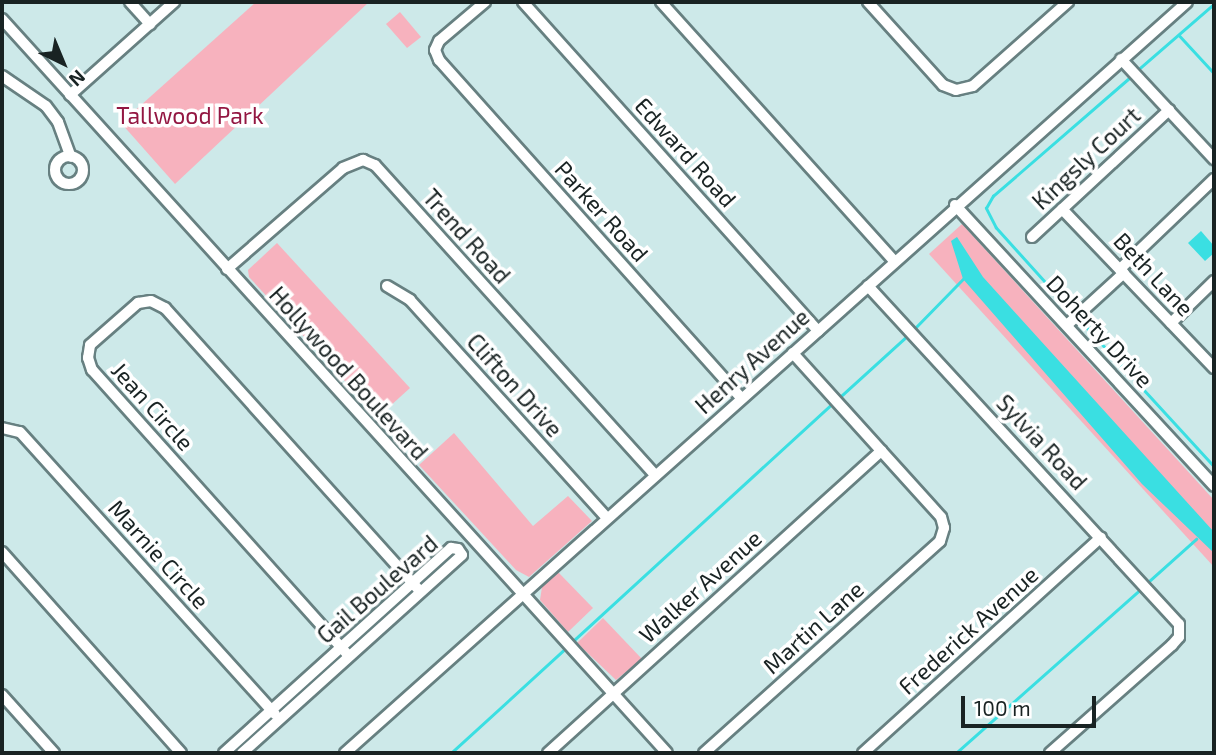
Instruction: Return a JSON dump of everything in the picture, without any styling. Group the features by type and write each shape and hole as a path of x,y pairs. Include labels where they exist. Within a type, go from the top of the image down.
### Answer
{"street":[{"path":"130,2 150,24"},
{"path":"70,95 174,2"},
{"name":"Parker Road","path":"485,2 439,41 435,50 741,398"},
{"name":"Edward Road","path":"523,2 818,331"},
{"path":"661,2 894,261"},
{"path":"868,2 943,85 956,90 972,86 1068,2"},
{"name":"Henry Avenue","path":"345,753 818,331 955,205 1187,2"},
{"name":"Hollywood Boulevard","path":"2,19 667,753"},
{"path":"1121,59 1214,159"},
{"path":"3,79 46,106 58,122 71,157"},
{"name":"Kingsly Court","path":"1032,237 1169,110"},
{"name":"Trend Road","path":"228,269 343,168 363,160 375,165 655,475"},
{"path":"1067,325 1214,179"},
{"name":"Doherty Drive","path":"955,205 1214,486"},
{"name":"Beth Lane","path":"1062,209 1214,368"},
{"path":"1171,323 1214,281"},
{"name":"Clifton Drive","path":"387,286 410,300 607,518"},
{"name":"Sylvia Road","path":"868,286 1145,585 1181,630 1172,645 1050,753"},
{"name":"Jean Circle","path":"344,651 92,370 88,358 90,345 138,303 151,300 165,308 416,587"},
{"path":"793,353 881,451"},
{"name":"Marnie Circle","path":"2,428 20,432 275,715"},
{"name":"Martin Lane","path":"704,753 940,541 944,528 941,517 881,451"},
{"name":"Walker Avenue","path":"548,753 881,451"},
{"name":"Frederick Avenue","path":"863,753 1101,537"},
{"path":"2,552 181,753"},
{"name":"Gail Boulevard","path":"224,753 275,715 416,587"},
{"path":"2,695 54,753"},
{"name":"Gail Boulevard","path":"242,753 275,715"}],"green space":[{"name":"Tallwood Park","path":"256,2 369,2 175,184 121,123"},
{"path":"400,12 421,37 407,48 386,24"},
{"path":"962,224 1214,500 1214,567 929,254"},
{"path":"277,243 410,388 378,417 249,277 248,270"},
{"path":"454,433 533,526 568,496 592,521 529,577 516,570 419,465"},
{"path":"558,572 593,608 568,632 540,600 542,587"},
{"path":"603,618 642,659 616,680 577,643"}],"water":[{"path":"1201,231 1214,246 1214,253 1205,261 1188,243"},
{"path":"957,237 983,277 1214,532 1214,553 1142,484 963,279 951,241"}],"waterway":[{"path":"1140,68 1214,4"},
{"path":"1179,35 1214,73"},
{"path":"1069,309 996,228 986,208 993,196 1129,78"},
{"path":"915,328 963,279"},
{"path":"1081,321 1214,466"},
{"path":"840,397 907,336"},
{"path":"572,642 832,404"},
{"path":"1147,583 1196,539"},
{"path":"956,753 1142,588"},
{"path":"451,753 567,647"}]}
